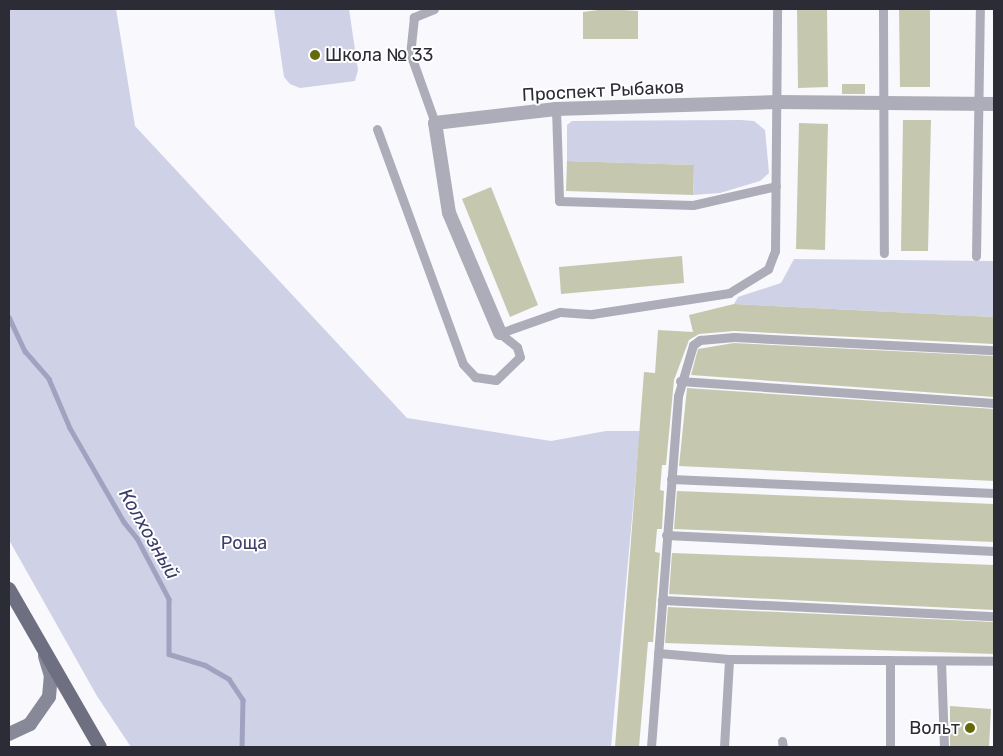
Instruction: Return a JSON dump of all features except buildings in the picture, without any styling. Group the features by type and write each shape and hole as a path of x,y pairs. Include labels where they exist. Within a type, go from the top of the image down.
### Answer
{"main road":[{"path":"9,589 44,653 100,747"},
{"path":"9,734 30,724 49,697 51,676 44,653"}],"street":[{"name":"Проспект Рыбаков","path":"435,123 556,109 777,102 884,105 994,104"},
{"path":"435,123 449,213 500,332"}],"lane":[{"path":"434,9 414,17 410,53 435,123"},
{"path":"500,332 560,312 592,314 729,293 768,269 772,259 776,186 777,9"},
{"path":"883,9 884,253"},
{"path":"976,256 980,9"},
{"path":"556,109 559,201 693,205 776,186"},
{"path":"377,129 463,364 475,377 496,380 520,357 517,347 500,332"},
{"path":"651,747 666,535 680,381 693,345 712,338 994,350"},
{"path":"680,381 994,403"},
{"path":"671,479 994,493"},
{"path":"666,535 994,551"},
{"path":"662,600 994,616"},
{"path":"658,653 729,660 994,661"},
{"path":"724,747 729,660"},
{"path":"890,660 890,747"},
{"path":"941,661 944,747"}],"green space":[{"name":"Роща","path":"9,9 116,9 135,126 407,418 551,441 606,431 640,431 611,747 131,747 97,696 9,540"},
{"path":"274,9 349,9 358,70 355,81 300,88 290,84 284,77"},
{"path":"572,121 754,121 765,130 769,173 760,181 720,193 693,195 694,165 567,161 567,125"},
{"path":"794,259 994,261 994,317 734,304 738,297 781,283"}],"waterway":[{"name":"Колхозный","path":"9,317 25,351 49,379 70,428 124,522 137,538 169,599 169,654 205,665 229,679 243,700 242,747"}],"place":[{"name":"Школа № 33","path":"315,55"},
{"name":"Вольт","path":"970,728"}]}
